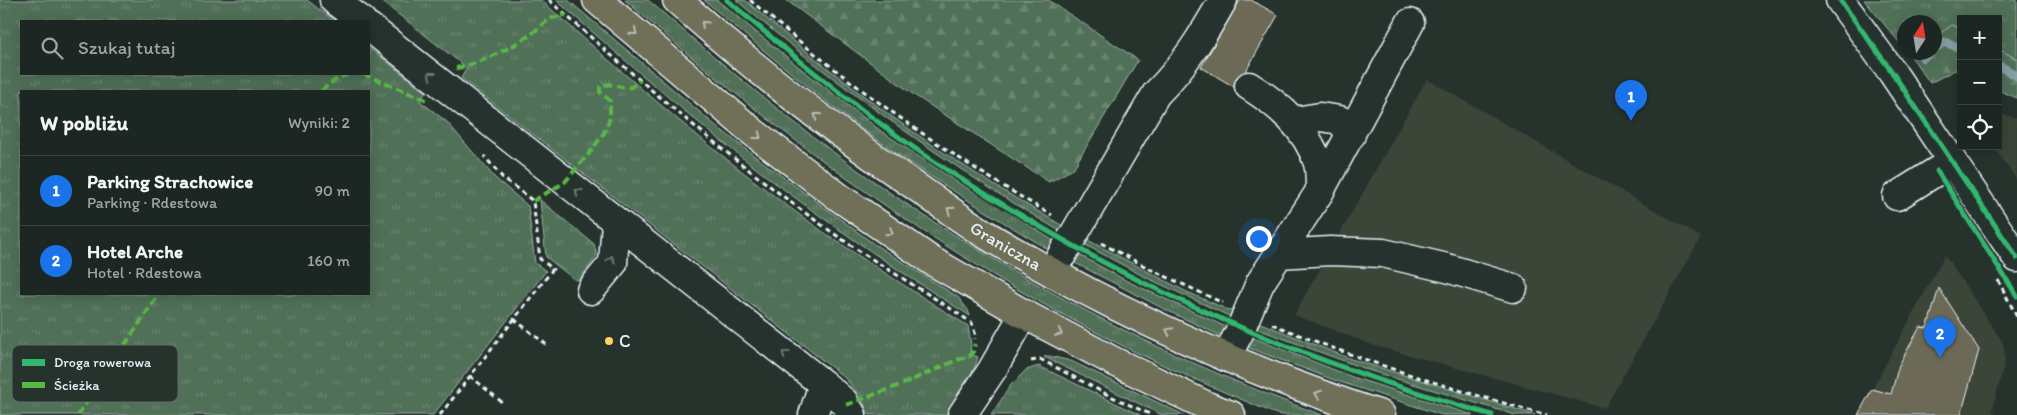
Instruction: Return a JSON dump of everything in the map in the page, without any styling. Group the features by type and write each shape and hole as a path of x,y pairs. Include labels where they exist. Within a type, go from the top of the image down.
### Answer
{"main road":[{"path":"597,0 754,133 840,198 932,261 1024,314 1113,361 1207,406 1231,415"},
{"name":"Graniczna","path":"677,0 730,48 852,143 981,232 1106,300 1226,357 1333,400 1381,415"}],"street":[{"path":"334,0 361,20"},
{"path":"1052,272 1156,94 1172,77 1204,35 1223,0"},
{"path":"1840,0 1892,72 2017,258"},
{"path":"1226,357 1248,314 1260,282 1320,191 1410,23"},
{"path":"370,28 823,384 844,402 852,415"},
{"path":"1249,86 1273,102 1295,121 1308,142 1318,164 1320,191"},
{"path":"1295,121 1320,117 1340,120 1351,135"},
{"path":"1897,196 1953,161"},
{"path":"592,290 613,263 616,222"},
{"path":"1278,254 1330,251 1383,253 1447,268 1513,288"},
{"path":"962,415 992,370 1024,314"},
{"path":"813,415 823,384"}],"path":[{"path":"750,0 813,54 906,123 975,169 1076,229 1152,270 1248,314 1346,354 1452,388 1547,415"},
{"path":"440,415 553,270"},
{"path":"514,319 548,346"},
{"path":"470,376 503,403"}],"shaded area":[{"path":"1427,79 1701,237 1605,408 1375,346 1294,315"},
{"path":"2002,115 2017,118 2017,180 1996,150 2002,150"},
{"path":"1945,255 2003,343 2004,366 1992,410 1996,415 1858,415"}],"green space":[{"path":"0,0 307,0 333,20 20,20 20,75 370,75 370,49 426,92 420,101 447,122 495,178 528,206 535,263 546,271 433,415 0,415"},
{"path":"380,0 541,0 643,90 749,177 822,231 968,326 971,345 970,354 978,357 975,367 946,415 869,415 861,397 844,377 461,78 467,68"},
{"path":"556,0 568,0 715,125 752,154 874,244 958,297 968,310 970,316 868,250 743,159"},
{"path":"625,0 648,0 735,74 824,145 886,190 989,257 1152,344 1265,393 1322,415 1281,415 1269,411 1163,365 1090,329 1018,290 881,202 815,155 750,105"},
{"path":"704,0 717,0 881,131 960,184 996,204 1057,243 1048,249 896,153 811,89"},
{"path":"736,0 745,0 827,68 942,152 1066,228 1063,233 977,180 895,124 814,64"},
{"path":"786,0 1048,0 1138,60 1073,169 1049,182 914,95"},
{"path":"1864,0 2017,0 2017,59 2002,51 2002,15 1957,15 1957,27 1952,25 1942,32 1942,15 1897,15 1897,40"},
{"path":"1952,25 1957,27 1957,71 1930,83 1914,60 1942,60 1942,32"},
{"path":"2002,51 2017,59 2017,98 2002,92"},
{"path":"540,200 594,244 597,255 580,279 575,280 546,257"},
{"path":"1082,237 1185,291 1233,312 1231,317 1143,276 1080,242"},
{"path":"1074,252 1127,281 1226,327 1224,332 1219,335 1075,263"},
{"path":"1258,322 1351,359 1535,415 1515,415 1371,371 1255,328"},
{"path":"1251,337 1355,378 1473,415 1442,415 1334,380 1249,348 1248,343"},
{"path":"1049,356 1071,361 1184,415 1162,415 1044,357"},
{"path":"1039,366 1140,415 991,415 1011,385 1026,370"}],"building":[{"path":"1240,0 1251,0 1278,15 1246,71 1236,78 1234,87 1201,67"},
{"path":"1939,288 1979,350 1961,415 1858,415 1872,389 1891,394 1899,365 1920,327 1927,328"}],"waterway":[{"path":"1942,43 1944,42 1957,47"},
{"path":"2002,67 2017,76"}],"marked path":[{"path":"456,68 474,64 493,56 527,37 548,20 566,15"},
{"path":"322,90 338,78 347,75"},
{"path":"365,75 429,101"},
{"path":"533,201 565,182 604,133 610,118 610,101 600,92 600,87 611,85 625,88 635,85 640,80"},
{"path":"125,345 158,295"},
{"path":"846,405 970,356 975,344"},
{"path":"78,415 87,402"}],"cycle path":[{"path":"727,0 868,115 958,177 1095,258 1184,302 1270,339 1402,388 1492,415"},
{"path":"1840,0 1892,72 2017,258"},
{"path":"1937,171 2017,296"}],"place":[{"name":"Parking Strachowice","path":"1631,121"},
{"name":"C","path":"609,341"},
{"name":"Hotel Arche","path":"1940,358"}]}
